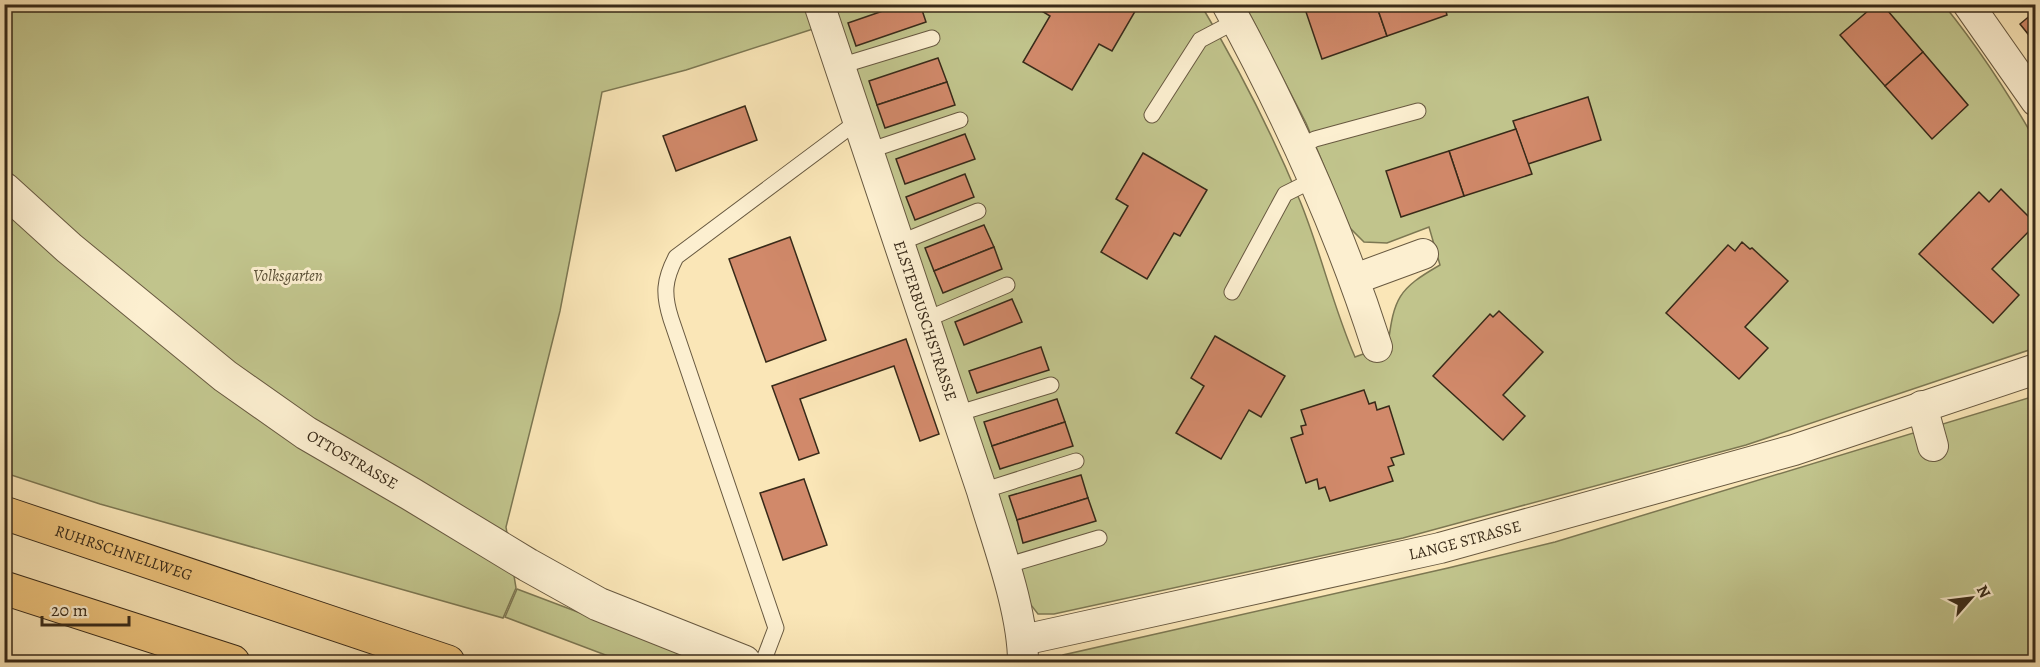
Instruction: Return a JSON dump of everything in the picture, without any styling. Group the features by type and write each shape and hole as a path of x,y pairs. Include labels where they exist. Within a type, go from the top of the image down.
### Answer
{"highway":[{"name":"RUHRSCHNELLWEG","path":"4,513 448,663"},
{"path":"4,588 233,663"}],"street":[{"name":"ELSTERBUSCHSTRASSE","path":"819,4 982,491 1005,566 1023,651"},
{"path":"1968,4 2036,101"},
{"path":"1231,13 1299,147 1355,279 1377,347"},
{"name":"OTTOSTRASSE","path":"4,189 69,248 225,376 306,433 598,604 744,663"},
{"path":"1355,279 1423,254"},
{"name":"LANGE STRASSE","path":"1023,651 1440,548 1794,450 2036,369"},
{"path":"1922,406 1933,446"}],"lane":[{"path":"1152,115 1200,39 1231,13"},
{"path":"840,66 932,38"},
{"path":"1299,147 1315,139 1418,111"},
{"path":"868,151 960,120"},
{"path":"763,663 776,628 670,319 666,303 667,273 676,257 858,121"},
{"path":"1232,292 1285,194 1313,180"},
{"path":"899,243 978,212"},
{"path":"925,320 1007,285"},
{"path":"957,414 1051,385"},
{"path":"982,491 1076,461"},
{"path":"1005,566 1099,538"}],"green space":[{"name":"Volksgarten","path":"5,5 805,5 813,29 686,70 602,92 560,311 506,527 516,588 503,618 100,504 5,473"},
{"path":"834,5 1201,5 1228,52 1278,150 1307,220 1355,357 1388,345 1393,316 1400,296 1415,281 1440,265 1429,227 1387,243 1364,242 1350,228 1306,123 1245,5 1944,5 1992,71 2035,140 2035,348 1746,445 1403,538 1054,614 1038,614 1031,605 923,285"},
{"path":"2035,396 2035,662 1061,662 1063,655 1555,542"},
{"path":"517,589 700,662 624,662 505,617"}],"building":[{"path":"903,4 920,4 926,22 856,46 848,23"},
{"path":"1043,4 1131,4 1137,8 1112,51 1099,44 1072,90 1023,62 1050,16 1040,10"},
{"path":"1318,4 1376,4 1387,36 1322,59 1305,9"},
{"path":"1376,4 1444,4 1447,15 1387,36"},
{"path":"1876,4 1882,4 1923,52 1885,86 1840,35"},
{"path":"2032,14 2036,19 2036,44 2020,24"},
{"path":"1923,52 1968,105 1932,139 1885,86"},
{"path":"938,58 947,82 877,105 869,81"},
{"path":"947,82 955,105 885,128 877,105"},
{"path":"1588,97 1601,140 1528,164 1513,121"},
{"path":"745,106 757,140 676,171 663,136"},
{"path":"1516,129 1532,174 1464,196 1449,151"},
{"path":"965,134 975,159 905,184 896,159"},
{"path":"1449,151 1464,196 1401,217 1386,171"},
{"path":"1143,153 1207,190 1180,236 1174,233 1147,279 1101,252 1128,206 1116,199"},
{"path":"965,174 974,197 915,220 906,197"},
{"path":"2001,189 2036,224 1992,269 2019,295 1993,323 1919,254 1979,192 1989,202"},
{"path":"984,225 994,247 934,271 925,248"},
{"path":"790,237 826,340 766,362 729,259"},
{"path":"1742,242 1750,249 1752,248 1788,281 1745,327 1768,348 1739,379 1666,313 1728,245 1735,251"},
{"path":"994,247 1002,269 943,293 934,271"},
{"path":"1012,299 1022,322 964,345 955,322"},
{"path":"1499,311 1543,352 1503,395 1525,416 1503,440 1433,376 1490,314 1493,317"},
{"path":"1215,336 1285,376 1261,417 1249,410 1221,459 1176,433 1204,386 1191,378"},
{"path":"906,339 939,434 920,441 894,366 800,399 819,453 799,460 772,386"},
{"path":"1041,347 1049,370 977,393 969,371"},
{"path":"1364,390 1369,404 1375,402 1377,410 1389,406 1404,454 1391,458 1394,465 1388,467 1393,481 1330,501 1325,487 1319,489 1317,479 1306,483 1291,438 1303,434 1301,426 1306,425 1301,410"},
{"path":"1057,399 1065,422 992,446 984,422"},
{"path":"1065,422 1073,446 1000,469 992,446"},
{"path":"1081,475 1088,498 1017,520 1009,496"},
{"path":"804,479 827,545 783,560 760,493"},
{"path":"1088,498 1096,521 1023,543 1017,520"}]}
